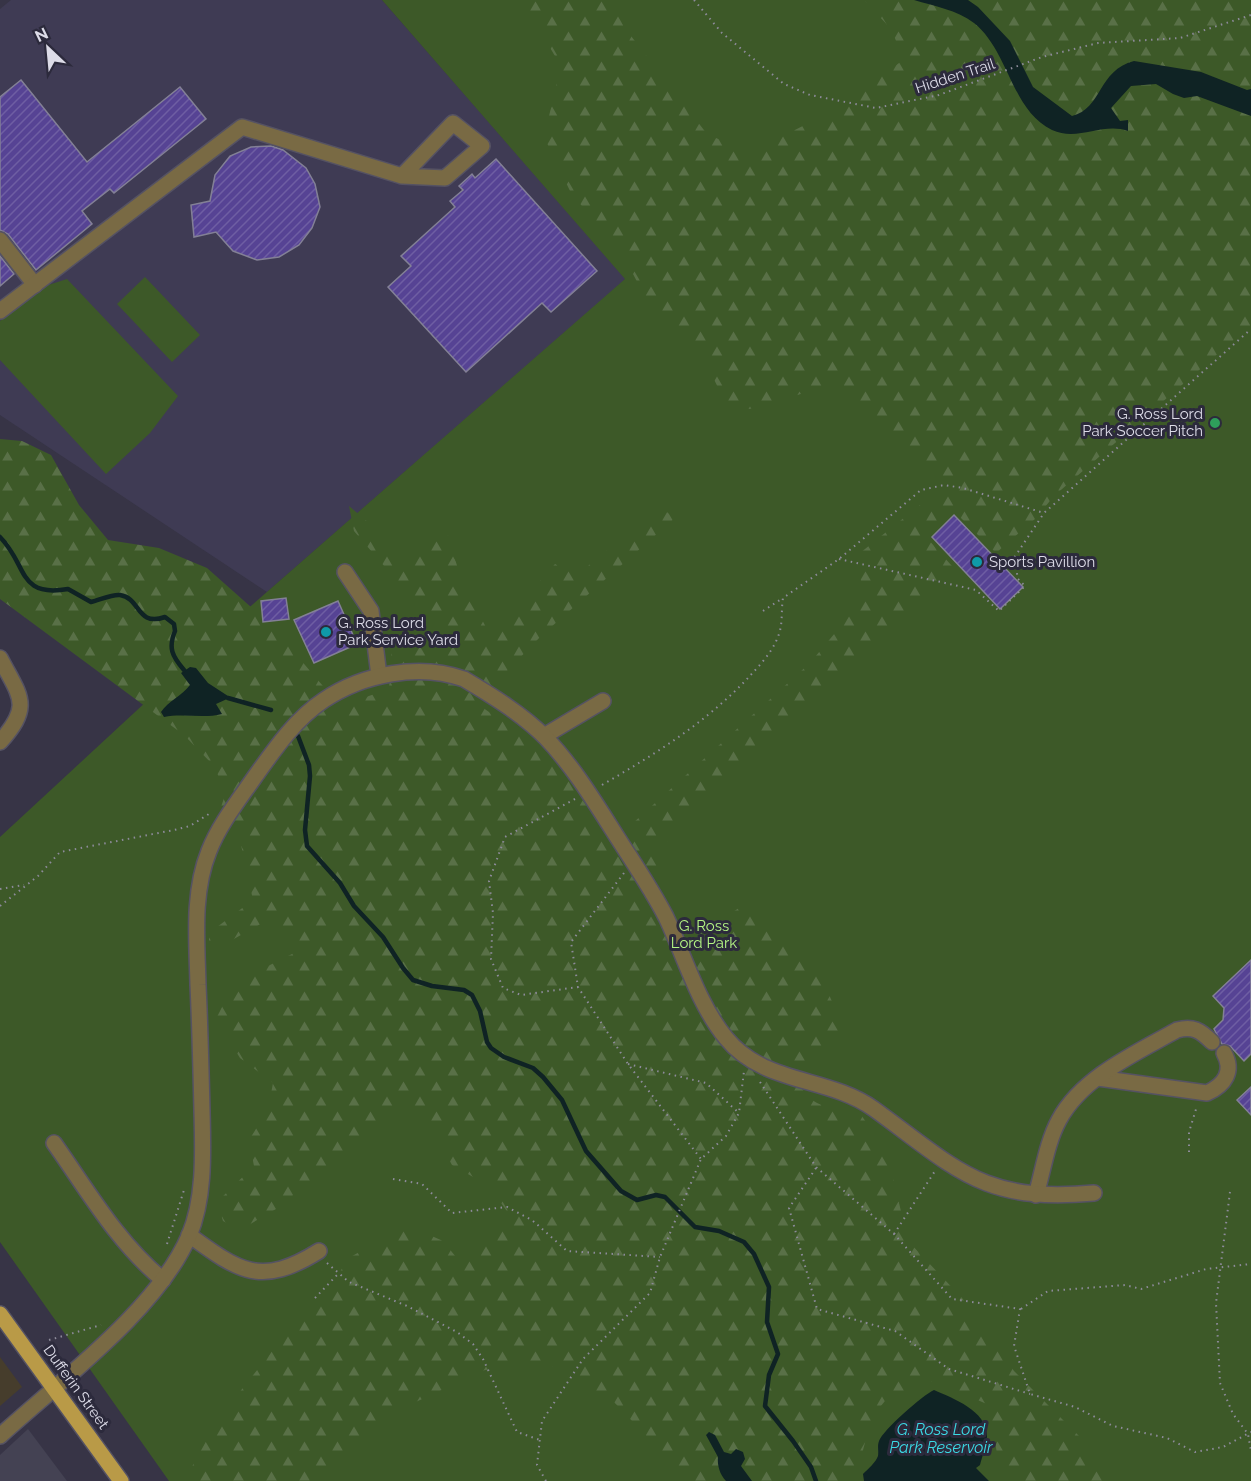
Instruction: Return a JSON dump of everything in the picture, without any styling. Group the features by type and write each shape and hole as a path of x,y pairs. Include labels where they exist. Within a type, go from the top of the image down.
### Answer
{"main road":[{"name":"Dufferin Street","path":"0,1314 121,1481"}],"street":[{"path":"0,311 242,127 402,176 445,178 482,146 453,123 402,176"},
{"path":"0,240 35,285"},
{"path":"345,572 371,611 379,676"},
{"path":"0,658 21,702 20,715 0,742"},
{"path":"0,1436 132,1317 163,1280 189,1235 202,1172 196,923 200,878 208,851 240,797 299,720 336,692 379,676 423,672 450,674 464,679 544,736 588,792 633,862 665,915 712,1018 746,1059 782,1076 830,1087 871,1107 961,1173 1010,1192 1036,1196 1094,1193"},
{"path":"544,736 603,701"},
{"path":"1036,1196 1059,1121 1070,1103 1098,1078 1177,1030 1191,1027 1203,1033 1212,1042"},
{"path":"1098,1078 1207,1093 1218,1088 1226,1079 1229,1069 1224,1053"},
{"path":"54,1143 106,1220 150,1270 163,1280"},
{"path":"189,1235 226,1262 259,1272 283,1269 319,1251"}],"path":[{"name":"Hidden Trail","path":"694,0 722,33 788,86 810,95 884,108 934,96 1042,57 1102,42 1180,38 1251,15"},
{"path":"838,559 976,590 999,611 1025,586 1018,579 1014,558 1044,513 1251,329"},
{"path":"763,611 838,559 921,490 944,485 963,488 1044,513"},
{"path":"578,987 521,994 503,988 491,959 493,913 489,881 505,837 649,758 686,734 719,708 763,662 774,645 782,623 783,598"},
{"path":"0,906 60,852 190,826 219,808"},
{"path":"633,862 571,942 578,987 628,1064 701,1160"},
{"path":"0,889 26,885"},
{"path":"546,1481 537,1465 542,1421 583,1359 650,1293 660,1257 701,1160 726,1136 739,1113 746,1059"},
{"path":"628,1064 706,1083 739,1113"},
{"path":"758,1079 816,1167 894,1234 952,1299 1020,1310 1048,1291 1125,1285 1141,1288 1206,1269 1251,1264"},
{"path":"1189,1152 1189,1132 1201,1092"},
{"path":"894,1234 942,1160"},
{"path":"816,1167 789,1208 818,1309 895,1331 949,1369 1075,1407 1113,1426 1167,1438 1196,1452 1223,1447 1251,1432"},
{"path":"393,1179 422,1184 452,1213 500,1207 523,1214 567,1251 660,1257"},
{"path":"150,1270 173,1228 186,1182"},
{"path":"1230,1192 1216,1303 1220,1383 1233,1414 1248,1434 1251,1451"},
{"path":"319,1251 327,1264 353,1284 425,1314 465,1338 483,1359 518,1432 540,1440"},
{"path":"315,1298 338,1274"},
{"path":"1020,1310 1014,1346 1030,1394"},
{"path":"49,1340 99,1327 108,1318"}],"shaded area":[{"path":"11,0 382,0 626,279 267,592 0,415 0,9"},
{"path":"0,1357 22,1387 0,1406"},
{"path":"28,1429 67,1481 0,1481 0,1455"}],"green space":[{"name":"G. Ross Lord Park","path":"382,0 1251,0 1251,1481 169,1481 0,1242 0,837 229,625 625,279"},
{"path":"501,0 612,0 624,27 707,134 750,153 842,106 903,60 892,30 864,0 1251,0 1251,15 1248,17 1251,19 1251,325 1054,496 1035,519 996,553 955,512 927,538 959,574 848,671 657,851 656,915 668,940 695,937 748,902 779,929 807,961 830,996 841,1035 793,1073 812,1100 826,1106 859,1112 887,1152 908,1241 962,1298 1014,1371 1082,1439 1103,1481 1007,1481 1000,1472 989,1405 934,1381 889,1396 872,1417 860,1461 846,1481 679,1481 654,1444 613,1401 546,1363 485,1370 381,1418 332,1460 319,1481 192,1481 188,1474 219,1418 308,1306 338,1276 347,1259 407,1225 443,1241 460,1262 466,1261 474,1249 511,1217 489,1186 452,1165 424,1113 410,1107 381,1124 276,1209 240,1230 223,1221 217,1202 254,1166 249,1140 268,1110 273,1083 240,1058 216,1019 234,983 298,951 273,917 209,953 209,933 253,900 238,831 221,807 225,795 215,767 184,735 0,599 0,439 22,441 51,455 79,505 108,540 159,548 207,568 270,624 340,706 389,689 393,632 421,609 354,531 349,506 369,523 404,563 447,532 461,579 491,637 555,564 577,575 660,507 675,518 542,635 476,703 541,748 557,764 612,842 810,663 865,597 855,557 940,489 876,425 840,381 761,407 730,412 704,359 652,310 623,255 571,193 544,137 561,66 531,16"},
{"path":"145,277 200,335 172,362 117,304"},
{"path":"67,279 178,396 150,433 106,474 0,360 0,321 39,288"}],"water":[{"path":"914,0 968,0 978,7 1010,41 1033,87 1072,116 1089,106 1113,72 1134,61 1201,72 1247,90 1251,89 1251,116 1197,96 1184,98 1156,84 1131,86 1111,108 1120,121 1128,120 1128,131 1109,129 1071,134 1052,130 1038,121 1027,109 995,49 974,23 953,12"},
{"path":"190,667 196,668 208,683 228,696 227,699 216,704 222,714 164,717 161,712 164,708 190,685 181,673"},
{"name":"G. Ross Lord Park Reservoir","path":"934,1390 968,1407 981,1419 987,1439 980,1465 976,1468 989,1481 864,1481 863,1474 878,1456 878,1443 882,1436 904,1413"},
{"path":"709,1432 715,1435 724,1452 731,1454 736,1449 743,1452 745,1459 741,1466 752,1481 726,1481 719,1470 718,1457 706,1435"}],"building":[{"path":"21,80 87,162 180,87 206,119 114,193 110,189 82,211 92,224 36,270 8,234 0,230 0,97"},
{"path":"271,146 283,150 306,168 315,184 320,207 312,228 299,245 279,257 257,260 233,251 216,232 194,237 191,205 210,201 215,175 230,156 251,147"},
{"path":"496,159 597,271 551,312 542,303 466,372 388,287 411,266 401,256 455,207 450,201 463,190 459,186 472,174 475,178"},
{"path":"0,256 14,274 0,286"},
{"name":"Sports Pavillion","path":"954,515 1023,587 1000,609 932,537"},
{"path":"286,598 289,619 263,622 261,601"},
{"name":"G. Ross Lord Park Service Yard","path":"338,601 357,644 314,663 294,620"},
{"path":"1251,960 1251,1054 1244,1061 1230,1046 1222,1044 1214,1029 1223,1020 1224,1008 1213,996"},
{"path":"1251,1087 1251,1115 1237,1100"}],"waterway":[{"path":"0,537 9,548 25,577 40,589 68,589 91,602 120,595 127,597 149,618 165,617 174,624 172,652 184,670"},
{"path":"228,698 271,710"},
{"path":"298,736 309,765 310,776 305,830 307,846 340,883 354,906 383,937 413,980 432,986 464,990 472,995 480,1011 487,1042 491,1048 504,1057 533,1068 543,1077 562,1100 586,1151 621,1191 637,1200 656,1195 665,1197 695,1227 719,1231 744,1242 754,1254 769,1287 767,1322 778,1354 769,1375 765,1406 811,1467 816,1481"}],"place":[{"name":"G. Ross Lord Park Soccer Pitch","path":"1215,423"},
{"name":"Sports Pavillion","path":"977,562"},
{"name":"G. Ross Lord Park Service Yard","path":"326,632"}]}
